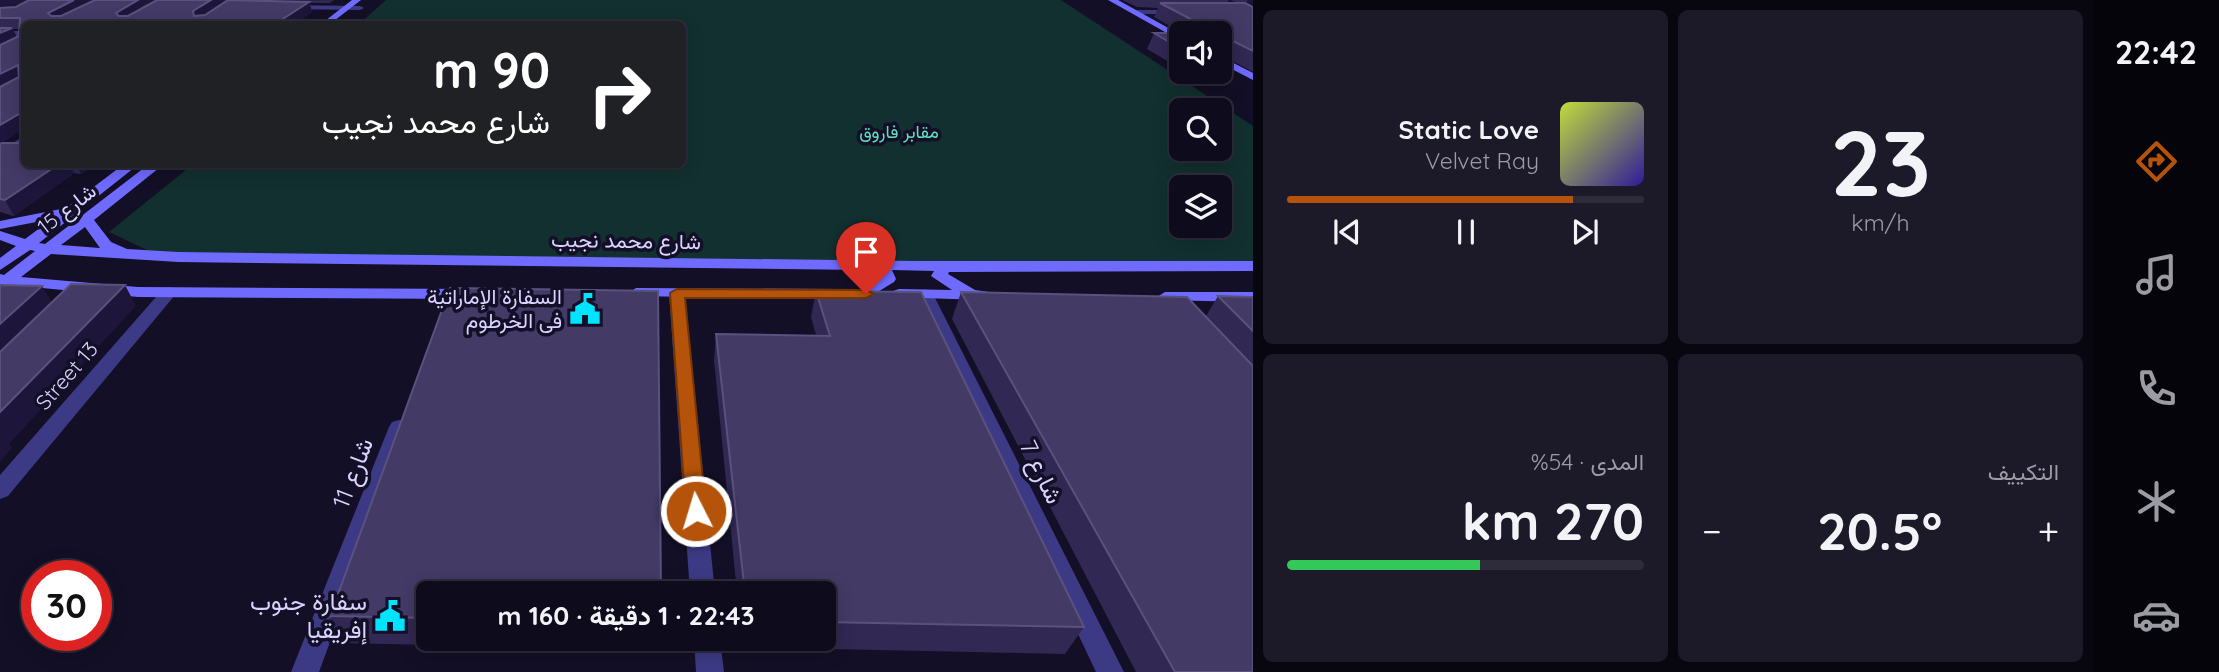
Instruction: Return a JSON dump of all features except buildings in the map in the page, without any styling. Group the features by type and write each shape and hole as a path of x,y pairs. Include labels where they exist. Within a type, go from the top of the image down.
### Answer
{"main road":[{"path":"329,21 347,8 371,0"},
{"path":"1112,0 1169,32"},
{"path":"342,21 359,4"},
{"path":"12,48 21,44"},
{"path":"1232,66 1253,77"},
{"name":"شارع 15","path":"1,278 28,245 128,168"},
{"name":"شارع 15","path":"1,278 50,248 153,168"},
{"path":"0,225 73,210"},
{"path":"87,220 106,245 127,254"},
{"name":"شارع محمد نجيب","path":"0,235 28,245 127,254 847,265 1253,266"},
{"path":"847,265 872,268 887,276 886,283 866,294"},
{"path":"958,266 943,270 939,275 974,295"},
{"path":"1,278 87,289 169,292 491,293"},
{"path":"0,298 37,289 68,287"},
{"path":"624,293 1002,295"},
{"path":"1159,297 1253,297"}],"street":[{"path":"282,7 347,8"},
{"path":"1133,12 1183,12"},
{"path":"0,34 21,34"},
{"path":"0,156 21,142"},
{"path":"67,308 87,289"},
{"name":"Street 13","path":"0,490 169,292"},
{"path":"677,293 702,581"},
{"path":"441,320 451,294"},
{"name":"شارع 7","path":"925,294 1110,672"},
{"path":"1159,297 1184,316"},
{"name":"شارع 11","path":"305,672 406,411"},
{"path":"708,651 710,672"}],"green space":[{"name":"مقابر فاروق","path":"386,0 1061,0 1169,71 1169,84 1189,84 1210,98 1169,98 1169,161 1232,161 1232,112 1253,126 1253,266 800,264 151,252 109,232 188,168 686,168 686,21 362,21"}],"place":[{"name":"السفارة الإماراتية فى الخرطوم","path":"585,309"},
{"name":"سفارة جنوب إفريقيا","path":"390,616"}],"route":[{"path":"696,511 677,293 866,294"}]}
